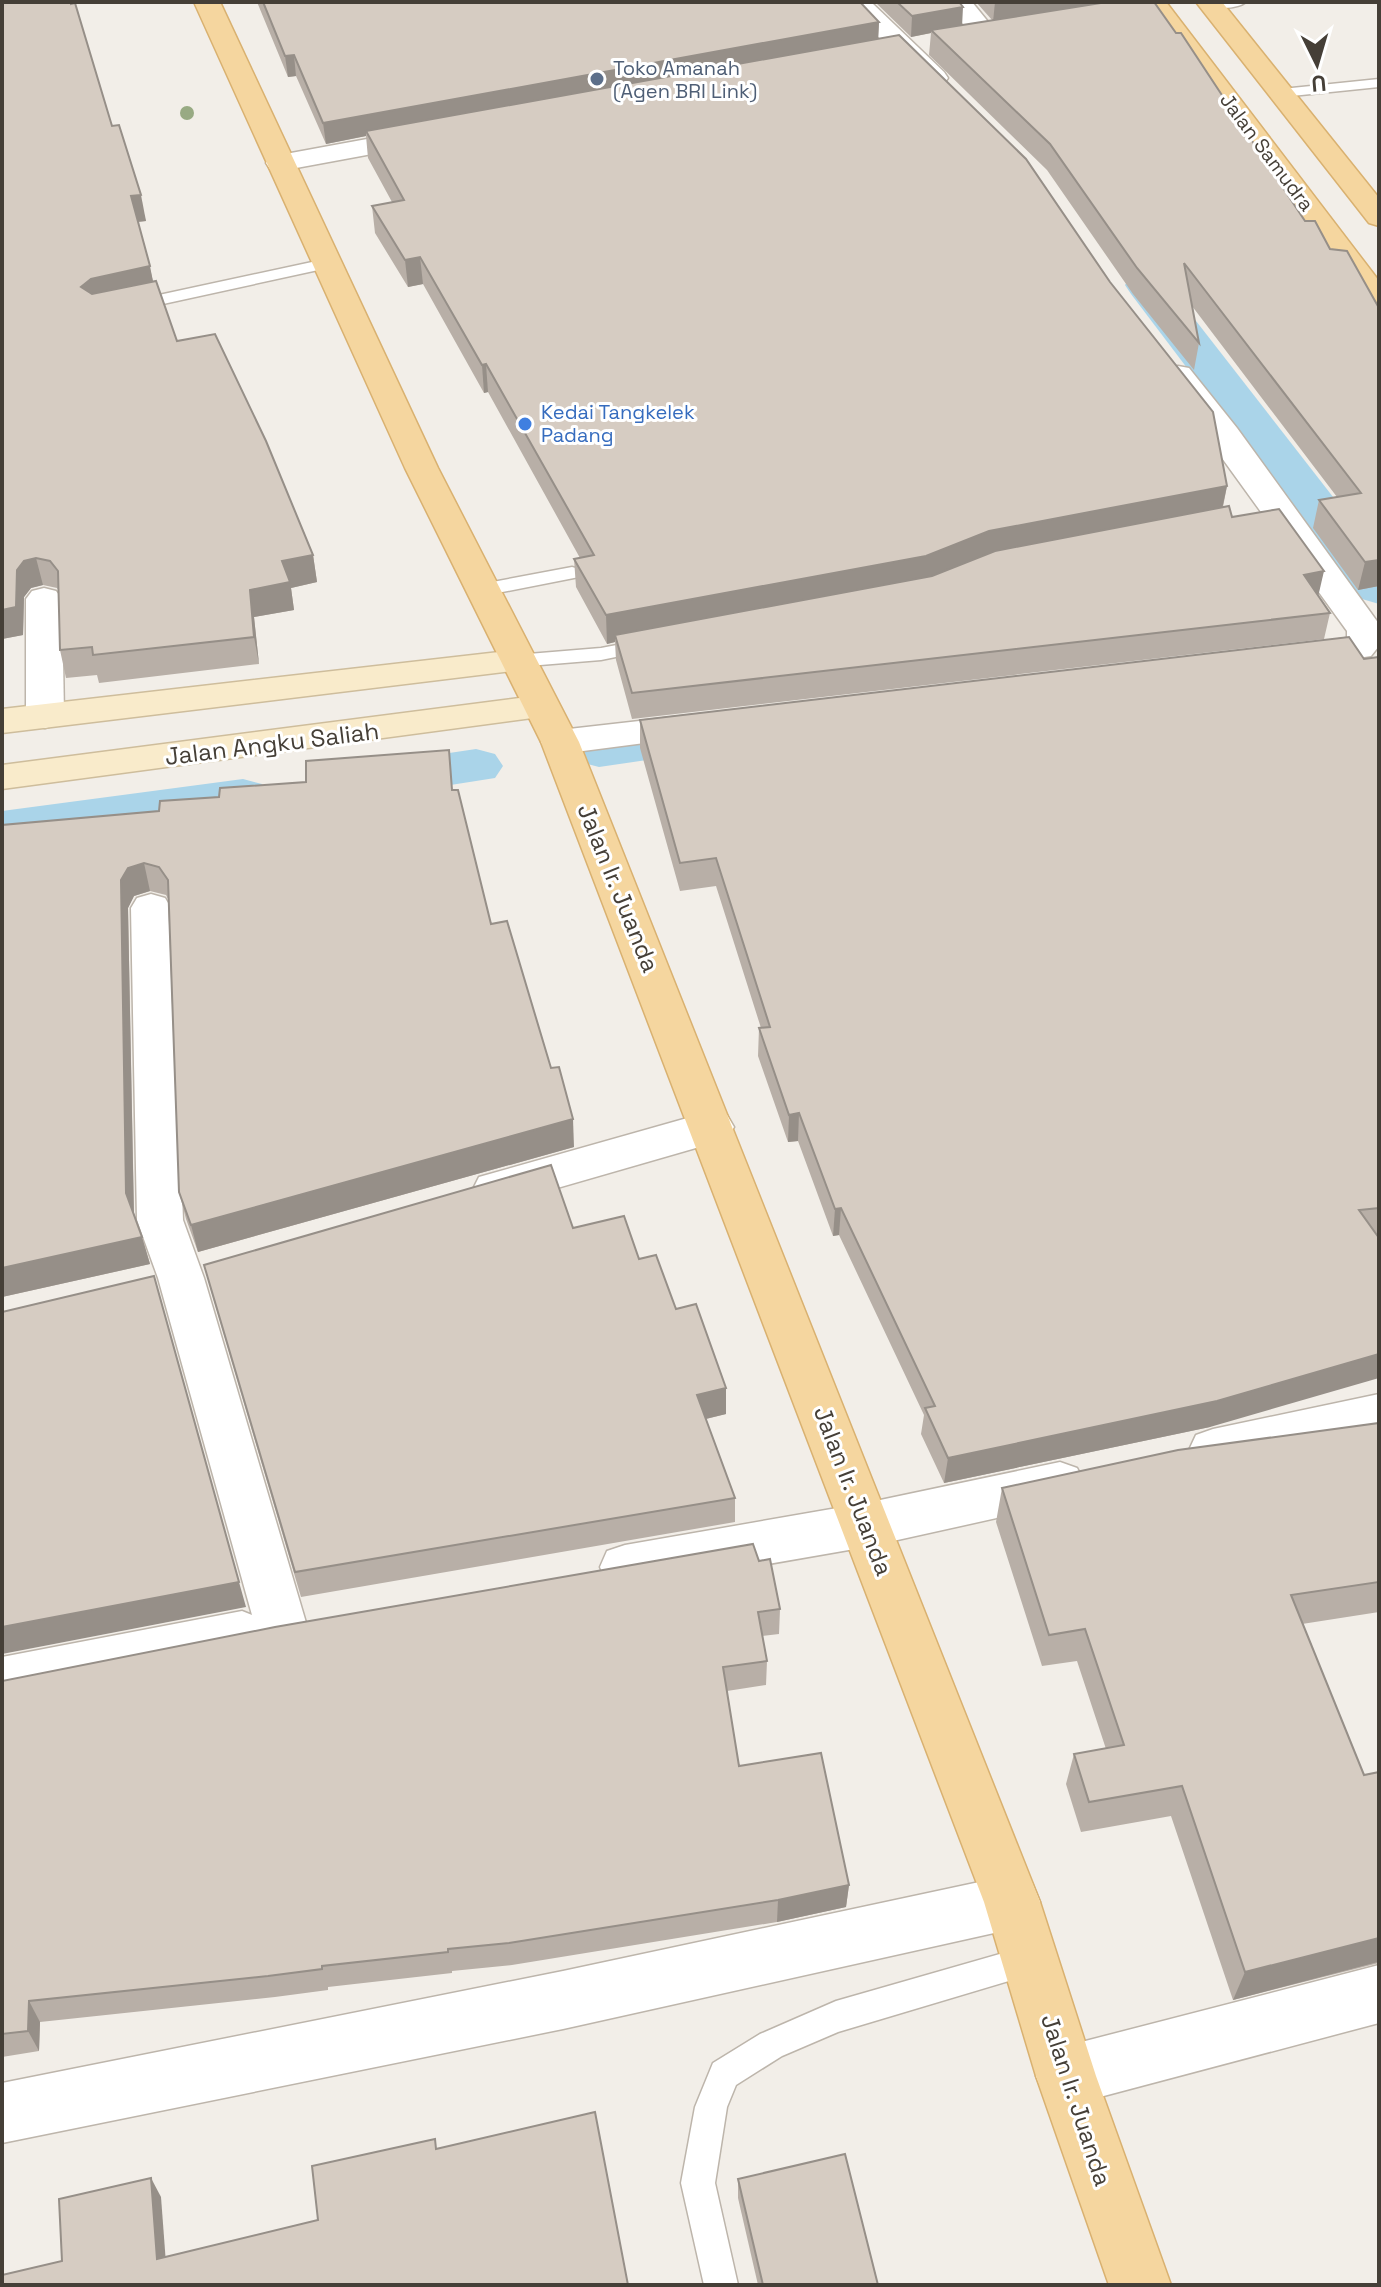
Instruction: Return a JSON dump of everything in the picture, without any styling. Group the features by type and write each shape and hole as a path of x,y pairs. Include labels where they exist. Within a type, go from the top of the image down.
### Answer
{"main road":[{"name":"Jalan Ir. Juanda","path":"207,2 326,264 516,661 551,725 712,1127 1012,1902 1066,2076 1140,2285"},
{"name":"Jalan Samudra","path":"1210,3 1379,217"},
{"name":"Jalan Samudra","path":"1155,5 1365,262 1379,302"},
{"path":"2,721 516,661"},
{"name":"Jalan Angku Saliah","path":"2,777 551,725"}],"street":[{"path":"856,2 956,100"},
{"path":"958,2 972,36 1015,29"},
{"path":"1126,12 1155,5"},
{"path":"280,163 446,133"},
{"path":"1156,347 1225,435 1268,515 1365,630 1367,637 1358,648 1350,650 1271,659"},
{"path":"44,599 45,716"},
{"path":"551,725 734,722"},
{"path":"2,1681 304,1622 160,1220 151,908"},
{"path":"454,1200 712,1127"},
{"path":"137,1290 226,1265"},
{"path":"1177,1458 1379,1414"},
{"path":"574,1576 866,1525 1099,1475"},
{"path":"2,2113 563,2000 1012,1902"},
{"path":"1066,2076 1379,1994"}],"lane":[{"path":"1210,3 1239,2"},
{"path":"1282,93 1379,83"},
{"path":"112,310 326,264"},
{"path":"482,590 572,573"},
{"path":"516,661 601,654 662,643"},
{"path":"721,2285 698,2183 711,2107 724,2074 771,2045 836,2017 1031,1960"}],"building":[{"path":"2,2 75,3 112,126 119,125 141,195 131,196 150,266 91,279 81,287 92,294 156,281 177,341 215,334 266,441 313,555 282,561 290,582 250,590 254,637 93,655 92,647 60,650 58,571 50,561 36,558 24,561 17,570 16,607 2,610"},
{"path":"263,2 860,2 879,22 323,123 294,55 285,56"},
{"path":"897,2 959,2 963,7 912,16"},
{"path":"1107,2 1154,2 1176,33 1181,33 1305,221 1315,221 1330,249 1347,251 1379,308 1379,560 1365,562 1319,500 1361,493 1184,263 1199,343 1137,268 1050,144 931,30"},
{"path":"899,35 1026,159 1110,282 1213,412 1227,486 989,531 926,556 606,615 574,559 594,555 486,364 482,365 420,257 405,260 372,206 404,200 366,131"},
{"path":"1229,506 1232,517 1279,509 1324,571 1304,575 1330,613 632,693 615,635 932,576 995,551"},
{"path":"1349,637 1364,659 1379,657 1379,1208 1359,1210 1379,1238 1379,1354 1217,1401 948,1458 925,1408 935,1406 841,1208 835,1209 799,1113 789,1115 759,1028 770,1027 716,858 680,863 640,720"},
{"path":"449,750 452,790 458,790 491,924 507,921 551,1068 559,1067 573,1119 191,1225 179,1192 168,880 159,867 144,863 128,868 121,880 126,1193 142,1237 2,1268 2,825 159,811 160,801 219,797 220,788 306,782 306,761"},
{"path":"551,1165 573,1228 624,1216 639,1259 656,1255 676,1309 696,1304 726,1388 697,1395 735,1498 295,1572 204,1265"},
{"path":"154,1276 239,1582 2,1627 2,1312"},
{"path":"1379,1423 1379,1582 1291,1595 1364,1775 1379,1772 1379,1938 1245,1972 1182,1786 1089,1802 1074,1754 1124,1745 1085,1629 1049,1635 1002,1488 1178,1450"},
{"path":"753,1544 759,1561 770,1559 780,1609 758,1612 767,1661 723,1667 739,1766 821,1753 849,1885 778,1900 509,1943 448,1949 448,1952 322,1966 322,1969 268,1976 29,2001 28,2031 2,2034 2,1681 275,1627"},
{"path":"595,2112 628,2285 2,2285 2,2275 62,2261 59,2199 151,2178 157,2259 318,2220 312,2166 435,2139 436,2149"},
{"path":"845,2154 878,2285 763,2285 738,2179"}],"waterway":[{"path":"1146,285 1379,589"},
{"path":"599,750 724,734"},
{"path":"368,780 476,766"},
{"path":"2,829 243,797"}],"place":[{"name":"Toko Amanah (Agen BRI Link)","path":"597,79"},
{"name":"Kedai Tangkelek Padang","path":"525,424"}]}
